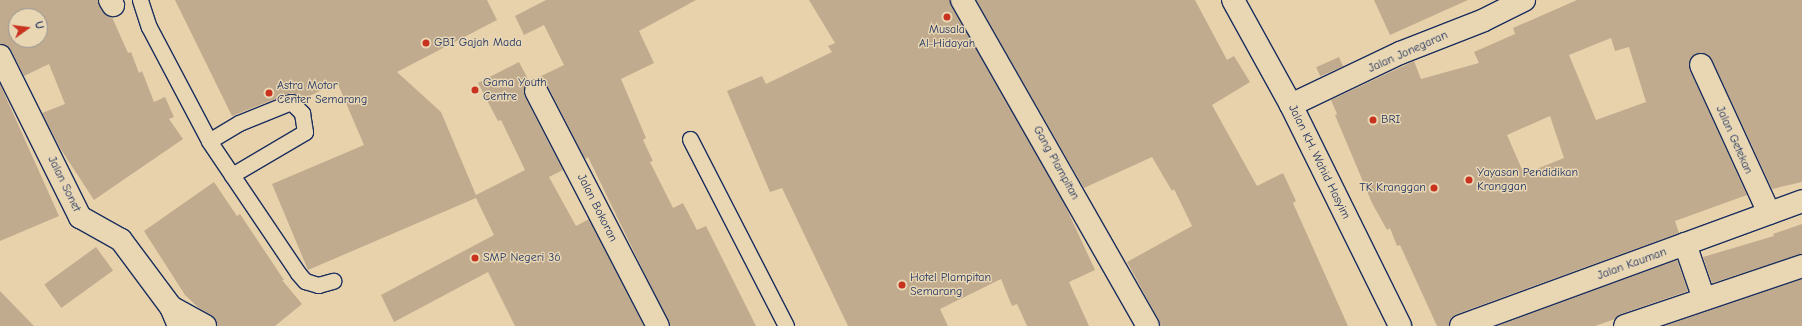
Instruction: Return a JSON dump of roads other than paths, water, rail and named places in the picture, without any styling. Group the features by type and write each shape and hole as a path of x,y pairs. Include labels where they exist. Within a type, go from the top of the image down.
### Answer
{"street":[{"name":"Gang Plampitan","path":"962,0 1148,326"},
{"name":"Jalan KH. Wahid Hasyim","path":"1233,0 1291,105 1400,326"},
{"name":"Jalan Jonegaran","path":"1291,105 1400,53 1484,20 1524,0"},
{"name":"Jalan Sonet","path":"0,56 80,217 121,240 175,316 205,326"},
{"name":"Jalan Getekan","path":"1701,65 1769,213"},
{"name":"Jalan Bokoran","path":"536,91 658,326"},
{"name":"Jalan Kauman","path":"1461,326 1802,201"},
{"path":"1685,244 1704,299"},
{"path":"1625,326 1802,266"}],"lane":[{"path":"140,0 149,28 210,141 232,175 305,281 318,286 333,281"},
{"path":"210,141 239,123 290,102 302,113 305,132 232,175"},
{"path":"690,139 786,326"}],"place":[{"name":"Musala Al-Hidayah","path":"947,17"},
{"name":"GBI Gajah Mada","path":"426,43"},
{"name":"Gama Youth Centre","path":"475,90"},
{"name":"Astra Motor Center Semarang","path":"269,93"},
{"name":"BRI","path":"1373,120"},
{"name":"Yayasan Pendidikan Kranggan","path":"1469,180"},
{"name":"TK Kranggan","path":"1434,188"},
{"name":"SMP Negeri 36","path":"475,258"},
{"name":"Hotel Plampitan Semarang","path":"902,285"}]}
